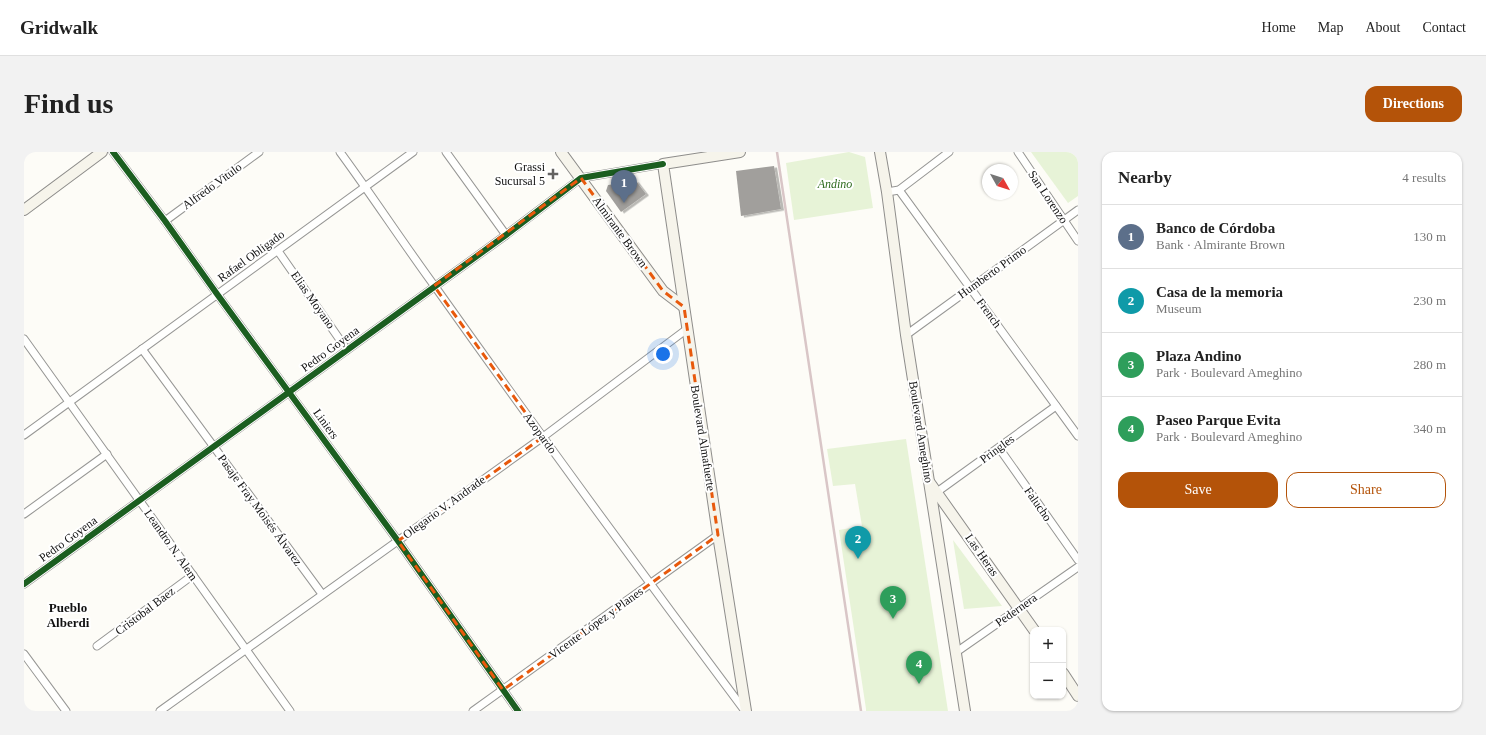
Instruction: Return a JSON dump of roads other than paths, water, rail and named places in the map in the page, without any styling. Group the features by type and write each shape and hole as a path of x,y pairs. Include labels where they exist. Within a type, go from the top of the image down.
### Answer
{"main road":[{"path":"24,210 102,152"},
{"name":"Almirante Brown","path":"561,152 663,291 684,307"},
{"name":"Pedro Goyena","path":"663,164 740,152"},
{"name":"Boulevard Ameghino","path":"880,152 887,192 906,335 965,711"},
{"name":"Boulevard Almafuerte","path":"663,164 718,535 746,711"},
{"name":"Las Heras","path":"929,481 1032,627"},
{"path":"1066,678 1078,696"}],"street":[{"name":"Liniers","path":"113,152 398,540 518,711"},
{"name":"Alfredo Vitulo","path":"165,221 258,152"},
{"name":"Azopardo","path":"340,152 543,437 650,584 746,711"},
{"name":"Rafael Obligado","path":"24,435 413,152"},
{"path":"446,152 506,235"},
{"path":"887,192 899,190 949,152"},
{"name":"San Lorenzo","path":"1018,152 1078,241"},
{"name":"Pedro Goyena","path":"24,584 506,235 581,178 663,164"},
{"name":"French","path":"899,190 1078,436"},
{"name":"Humberto Primo","path":"906,335 1078,210"},
{"name":"Elias Moyano","path":"278,251 347,350"},
{"name":"Olegario V. Andrade","path":"160,711 543,437 687,329"},
{"name":"Leandro N. Alem","path":"24,339 290,711"},
{"name":"Pasaje Fray Moisés Álvarez","path":"142,349 322,594"},
{"name":"Pringles","path":"937,492 1056,406"},
{"path":"1071,426 1078,421"},
{"name":"Falucho","path":"999,448 1078,560"},
{"path":"24,514 107,454"},
{"name":"Vicente López y Planes","path":"473,711 718,535"},
{"name":"Pedernera","path":"955,653 1078,567"},
{"name":"Cristobal Baez","path":"98,646 193,576"},
{"path":"24,654 66,711"}],"railway":[{"path":"777,152 861,711"}],"place":[{"name":"Grassi Sucursal 5","path":"553,174"},
{"name":"Banco de Córdoba","path":"624,203"},
{"name":"Casa de la memoria","path":"858,559"},
{"name":"Plaza Andino","path":"893,619"},
{"name":"Paseo Parque Evita","path":"919,684"}],"district":[{"name":"Pueblo Alberdi","path":"68,614"}],"park label":[{"name":"Andino","path":"835,184"}]}
